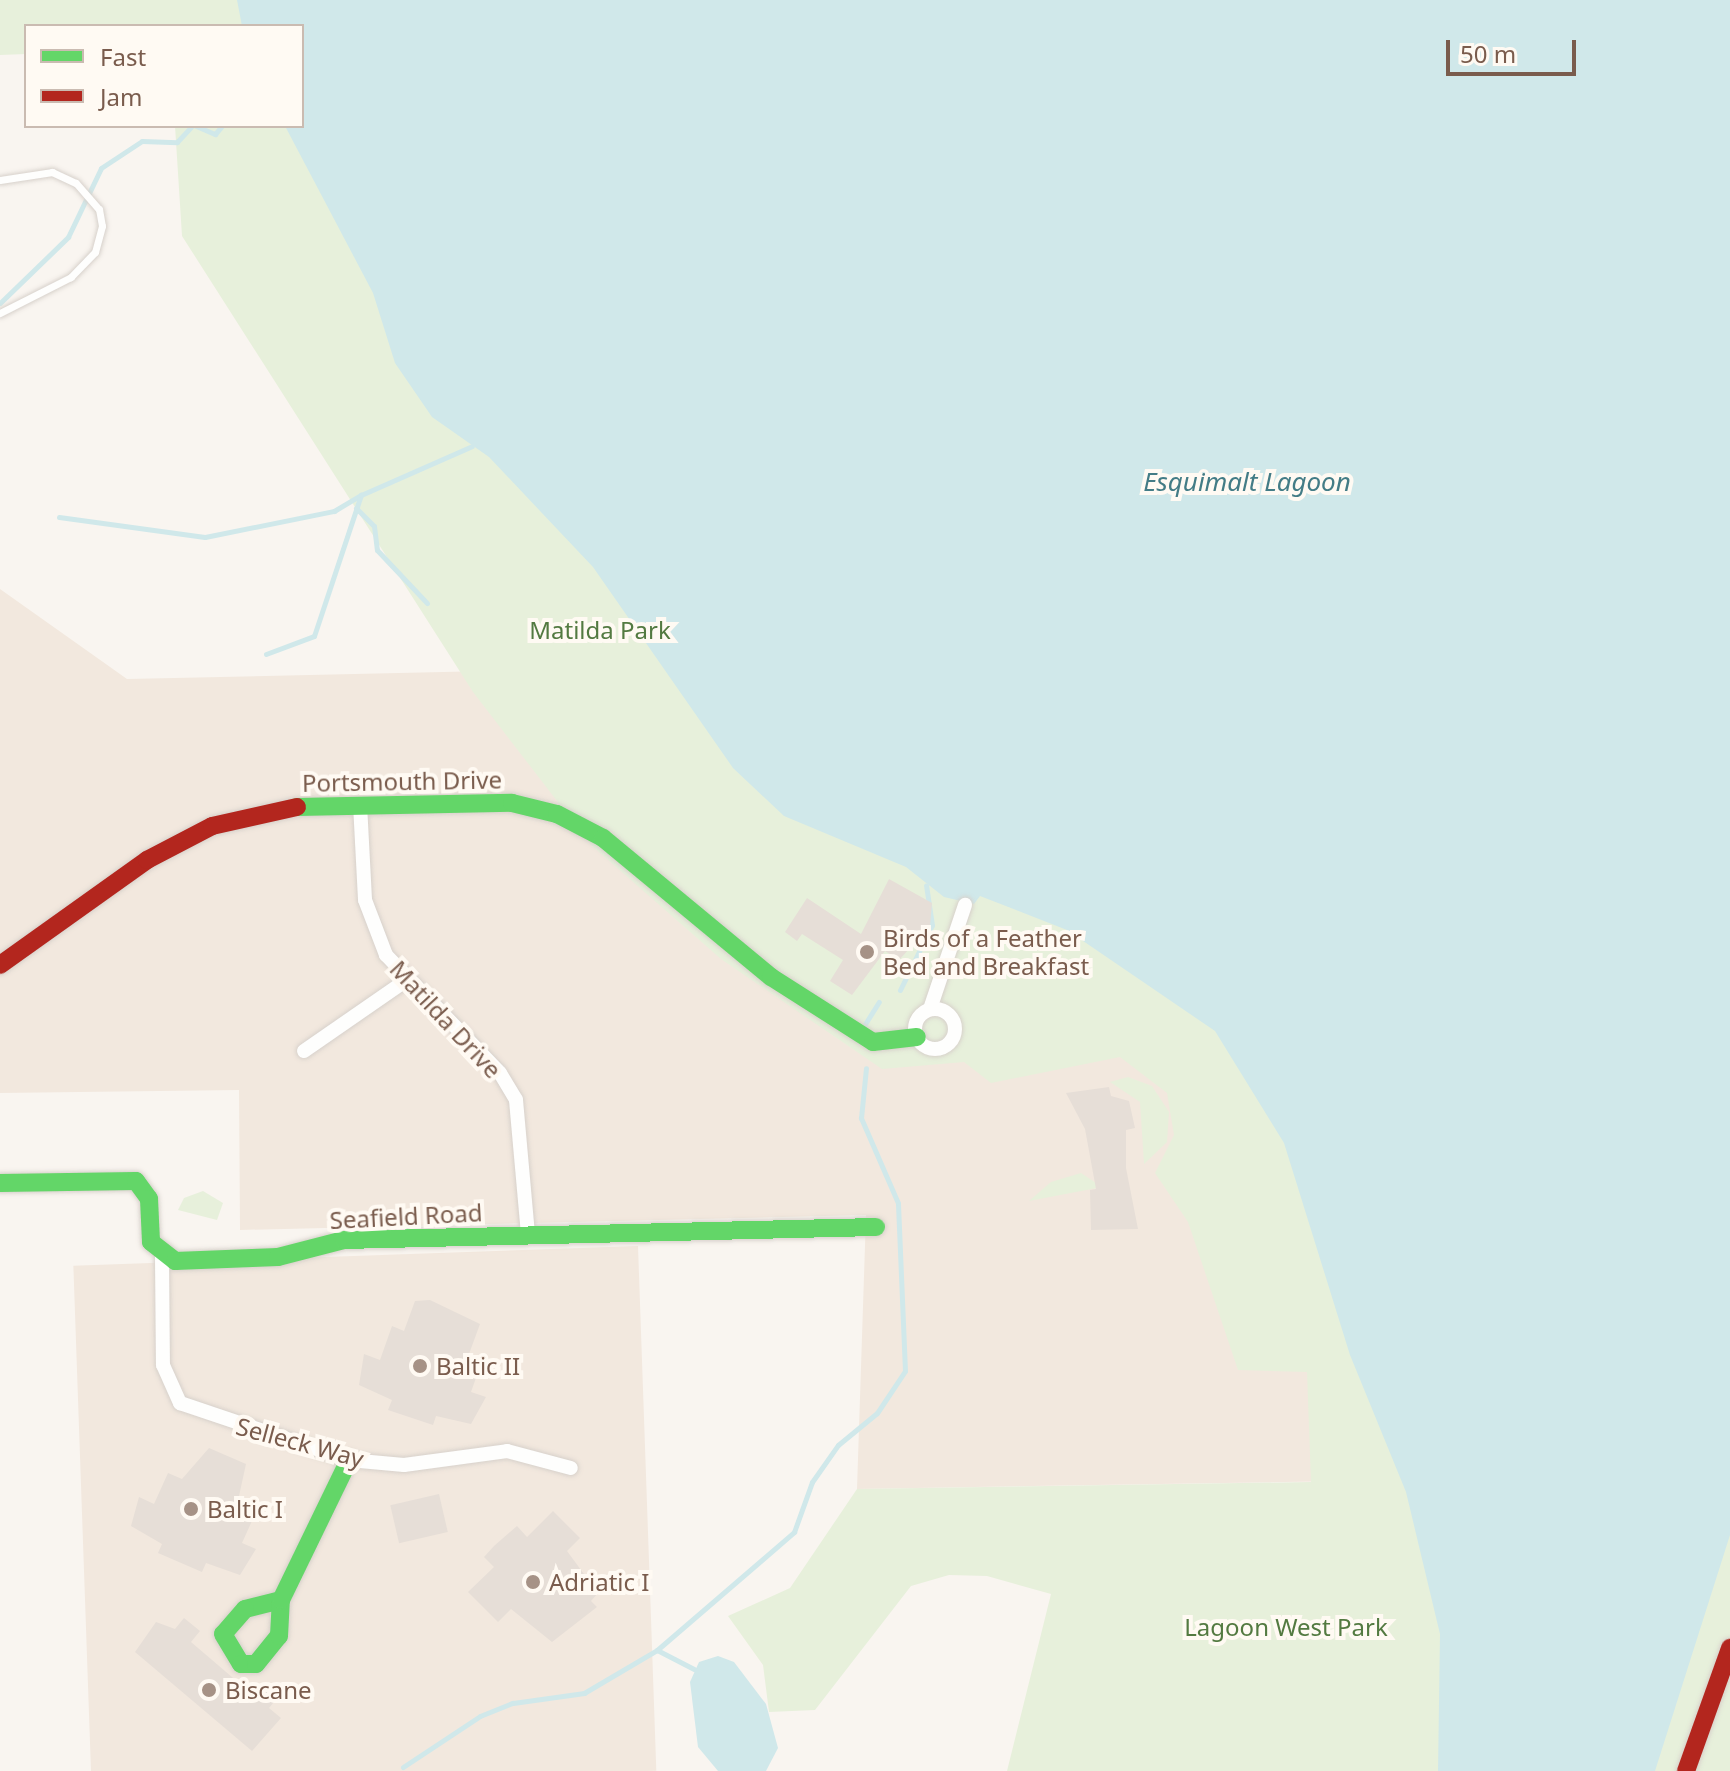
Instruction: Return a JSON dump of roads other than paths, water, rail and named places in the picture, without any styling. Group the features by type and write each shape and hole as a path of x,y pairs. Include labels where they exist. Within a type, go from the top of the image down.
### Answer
{"street":[{"name":"Portsmouth Drive","path":"0,965 147,860 212,826 291,807 512,803 557,814 603,838 771,977 873,1042 917,1037"},
{"name":"Matilda Drive","path":"360,804 365,900 405,981 500,1073 516,1100 528,1234"},
{"path":"930,1009 950,1014 952,1039 934,1049 917,1037 917,1020 930,1009 965,905"},
{"path":"304,1051 405,981"},
{"path":"0,1183 136,1181 146,1188 151,1242 162,1257"},
{"name":"Seafield Road","path":"162,1257 256,1260 344,1240 876,1227"},
{"name":"Selleck Way","path":"162,1257 163,1365 180,1403 349,1460 404,1465 507,1451 571,1468"},
{"path":"281,1600 349,1460"},
{"path":"1686,1771 1730,1648"}],"lane":[{"path":"0,180 52,172 84,192 102,226 95,252 71,277 0,313"}],"water":[{"name":"Esquimalt Lagoon","path":"237,0 1730,0 1730,1535 1655,1771 1438,1771 1440,1634 1406,1492 1350,1355 1284,1143 1215,1031 1067,930 980,896 974,904 944,897 906,867 784,816 733,768 593,567 489,457 432,417 395,363 373,293 286,128 304,128 304,24 242,24"},
{"path":"718,1656 734,1662 766,1704 778,1748 766,1771 718,1771 698,1747 690,1682 699,1662"}],"waterway":[{"path":"0,303 68,237 101,168 142,141 177,142 190,128"},
{"path":"201,128 215,134 220,128"},
{"path":"266,654 314,636 361,495 472,446"},
{"path":"59,517 205,537 334,511 361,495"},
{"path":"356,508 374,526 377,550 427,603"},
{"path":"900,990 932,925 926,885"},
{"path":"865,1024 879,1002"},
{"path":"657,1650 794,1532 812,1482 838,1445 877,1413 905,1371 898,1203 861,1118 866,1068"},
{"path":"403,1767 480,1716 513,1703 584,1693 657,1650 694,1669"}],"place":[{"name":"Birds of a Feather Bed and Breakfast","path":"867,952"},
{"name":"Baltic II","path":"420,1366"},
{"name":"Baltic I","path":"191,1509"},
{"name":"Adriatic I","path":"533,1582"},
{"name":"Biscane","path":"209,1690"}],"park label":[{"name":"Matilda Park","path":"600,630"},
{"name":"Lagoon West Park","path":"1286,1627"}]}
